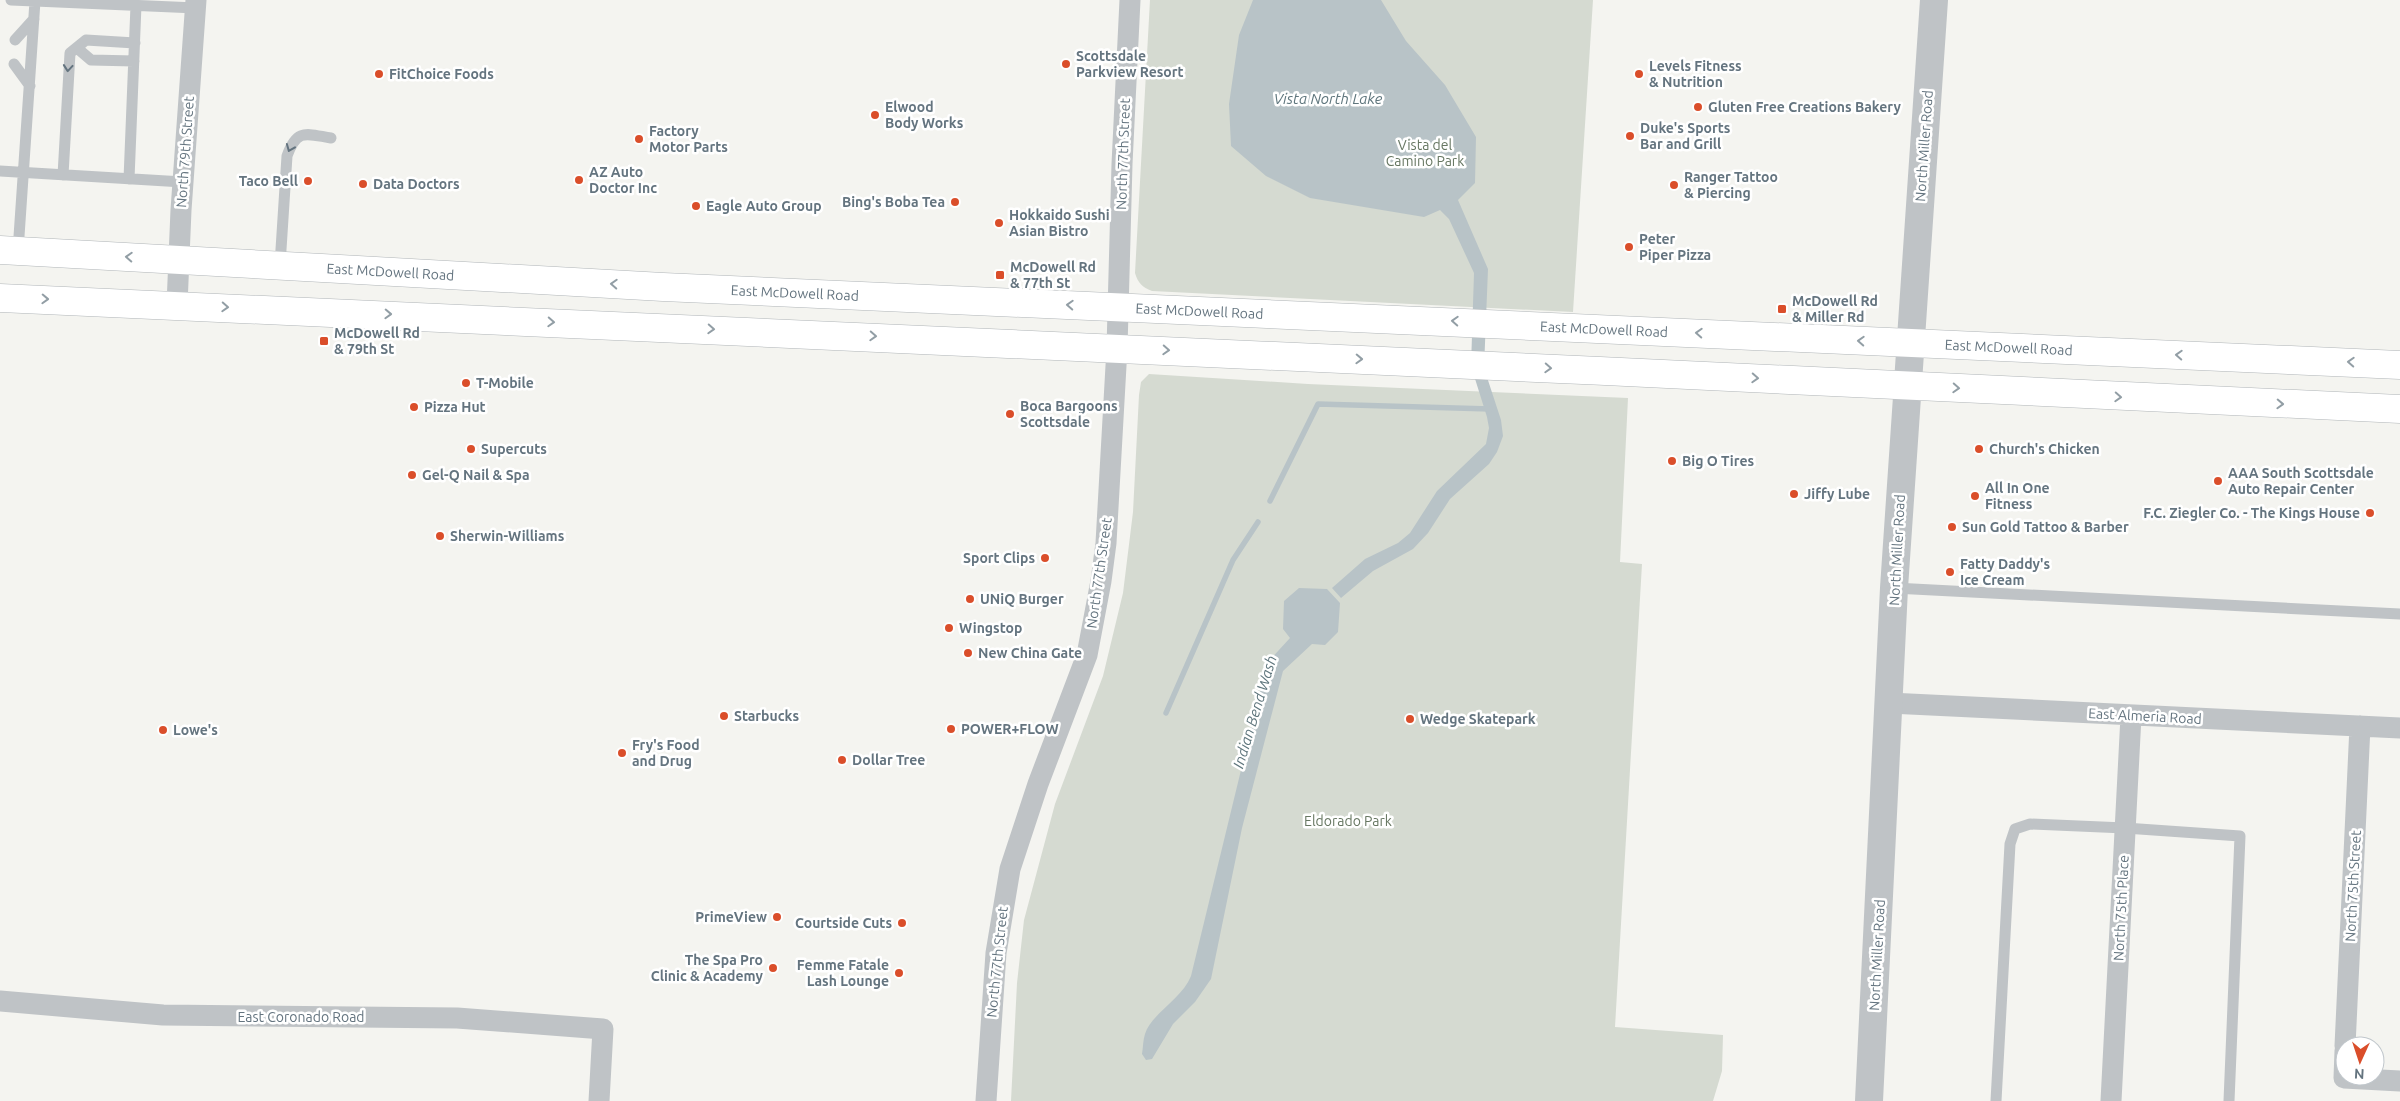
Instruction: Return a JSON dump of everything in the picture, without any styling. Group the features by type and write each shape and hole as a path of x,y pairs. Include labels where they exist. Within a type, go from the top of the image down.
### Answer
{"main road":[{"name":"East McDowell Road","path":"9,251 663,287 2400,365"},
{"path":"0,298 1500,365 2400,409"}],"street":[{"name":"North 77th Street","path":"986,1101 996,953 1010,869 1038,784 1087,655 1106,543 1118,348 1122,164 1130,0"},
{"name":"North Miller Road","path":"1869,1101 1890,703 1894,588 1934,0"},
{"name":"North 79th Street","path":"177,305 178,259 196,4"},
{"name":"East Almeria Road","path":"1890,703 2400,728"},
{"name":"North 75th Place","path":"2111,1101 2131,716"},
{"name":"North 75th Street","path":"2345,1036 2360,726"},
{"name":"East Coronado Road","path":"0,1001 163,1015 457,1018 603,1029 599,1101"},
{"path":"2385,1080 2400,1081"}],"lane":[{"path":"11,0 136,5 196,4"},
{"path":"9,251 22,172 35,1"},
{"path":"129,179 136,5"},
{"path":"15,40 34,19"},
{"path":"63,175 70,53 86,40 135,43"},
{"path":"77,48 91,60 134,61"},
{"path":"14,64 30,86"},
{"path":"280,265 287,156 292,142 297,136 304,134 331,138"},
{"path":"0,171 183,182"},
{"path":"1894,588 2400,614"},
{"path":"1996,1101 2010,844 2013,833 2019,827 2030,824 2240,836 2229,1101"}],"green space":[{"name":"Vista del Camino Park","path":"1150,0 1593,0 1573,312 1152,291 1143,286 1135,273"},
{"name":"Eldorado Park","path":"1149,374 1308,384 1628,398 1620,562 1642,564 1615,1027 1723,1035 1722,1071 1713,1101 1011,1101 1017,983 1024,920 1055,804 1103,676 1123,593 1133,512 1139,395 1141,382"}],"water":[{"name":"Vista North Lake","path":"1253,0 1381,0 1406,41 1445,85 1476,137 1475,183 1458,200 1488,269 1484,368 1501,420 1503,436 1497,452 1489,464 1450,499 1428,533 1413,549 1373,571 1341,598 1332,588 1365,559 1398,543 1410,533 1437,491 1486,444 1489,428 1487,417 1471,366 1474,273 1449,219 1440,210 1424,217 1310,198 1266,176 1231,146 1229,104 1239,35"},
{"path":"1299,588 1327,589 1340,603 1338,632 1325,645 1312,644 1283,671 1242,828 1211,979 1195,1002 1173,1024 1152,1059 1146,1060 1142,1054 1144,1036 1148,1027 1181,992 1191,976 1267,663 1290,638 1283,629 1284,601"}],"waterway":[{"path":"1270,501 1318,404 1490,409"},
{"path":"1166,713 1233,560 1258,522"}],"place":[{"name":"Scottsdale Parkview Resort","path":"1066,64"},
{"name":"FitChoice Foods","path":"379,74"},
{"name":"Levels Fitness & Nutrition","path":"1639,74"},
{"name":"Gluten Free Creations Bakery","path":"1698,107"},
{"name":"Elwood Body Works","path":"875,115"},
{"name":"Duke's Sports Bar and Grill","path":"1630,136"},
{"name":"Factory Motor Parts","path":"639,139"},
{"name":"AZ Auto Doctor Inc","path":"579,180"},
{"name":"Taco Bell","path":"308,181"},
{"name":"Data Doctors","path":"363,184"},
{"name":"Ranger Tattoo & Piercing","path":"1674,185"},
{"name":"Bing's Boba Tea","path":"955,202"},
{"name":"Eagle Auto Group","path":"696,206"},
{"name":"Hokkaido Sushi Asian Bistro","path":"999,223"},
{"name":"Peter Piper Pizza","path":"1629,247"},
{"name":"McDowell Rd & 77th St","path":"1000,275"},
{"name":"McDowell Rd & Miller Rd","path":"1782,309"},
{"name":"McDowell Rd & 79th St","path":"324,341"},
{"name":"T-Mobile","path":"466,383"},
{"name":"Pizza Hut","path":"414,407"},
{"name":"Boca Bargoons Scottsdale","path":"1010,414"},
{"name":"Supercuts","path":"471,449"},
{"name":"Church's Chicken","path":"1979,449"},
{"name":"Big O Tires","path":"1672,461"},
{"name":"Gel-Q Nail & Spa","path":"412,475"},
{"name":"AAA South Scottsdale Auto Repair Center","path":"2218,481"},
{"name":"Jiffy Lube","path":"1794,494"},
{"name":"All In One Fitness","path":"1975,496"},
{"name":"F.C. Ziegler Co. - The Kings House","path":"2370,513"},
{"name":"Sun Gold Tattoo & Barber","path":"1952,527"},
{"name":"Sherwin-Williams","path":"440,536"},
{"name":"Sport Clips","path":"1045,558"},
{"name":"Fatty Daddy's Ice Cream","path":"1950,572"},
{"name":"UNiQ Burger","path":"970,599"},
{"name":"Wingstop","path":"949,628"},
{"name":"New China Gate","path":"968,653"},
{"name":"Starbucks","path":"724,716"},
{"name":"Wedge Skatepark","path":"1410,719"},
{"name":"POWER+FLOW","path":"951,729"},
{"name":"Lowe's","path":"163,730"},
{"name":"Fry's Food and Drug","path":"622,753"},
{"name":"Dollar Tree","path":"842,760"},
{"name":"PrimeView","path":"777,917"},
{"name":"Courtside Cuts","path":"902,923"},
{"name":"The Spa Pro Clinic & Academy","path":"773,968"},
{"name":"Femme Fatale Lash Lounge","path":"899,973"}],"water label":[{"name":"Indian Bend Wash","path":"1255,712"}]}
